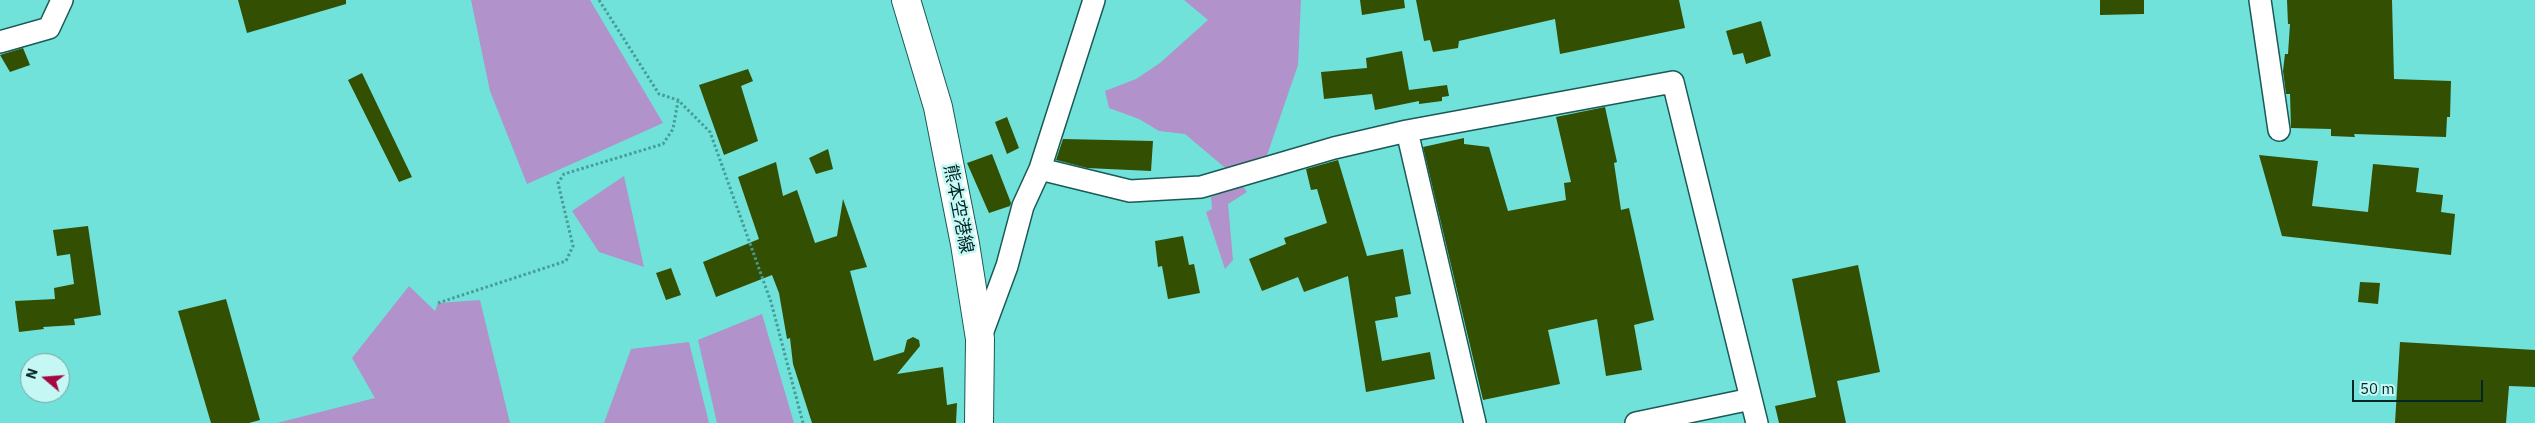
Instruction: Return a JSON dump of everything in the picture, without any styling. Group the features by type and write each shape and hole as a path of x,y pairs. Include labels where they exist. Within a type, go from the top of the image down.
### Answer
{"main road":[{"name":"熊本空港線","path":"906,0 938,107 965,244 980,339 979,423"}],"street":[{"path":"0,42 49,28 62,0"},
{"path":"980,339 1007,266 1023,206 1040,169 1088,10 1094,0"},
{"path":"2260,0 2280,130"},
{"path":"1040,169 1130,191 1201,187 1334,148 1407,131 1673,82 1758,423"},
{"path":"1407,131 1475,423"},
{"path":"1636,423 1751,398"}],"path":[{"path":"599,0 659,94 678,100 710,132 771,302 803,423"},
{"path":"438,303 566,261 573,246 558,183 564,174 663,144 673,129 678,100"}],"shaded area":[{"path":"471,0 590,0 663,123 527,184 490,91"},
{"path":"1184,0 1301,0 1298,65 1264,164 1236,177 1185,134 1159,131 1139,119 1109,108 1105,91 1136,79 1160,63 1208,20"},
{"path":"624,176 644,267 599,252 572,211"},
{"path":"1242,185 1247,192 1228,204 1233,260 1225,269 1206,212 1212,209 1211,197"},
{"path":"409,286 435,311 438,303 480,300 510,423 277,423 375,398 352,358"},
{"path":"762,314 794,423 717,423 698,340"},
{"path":"689,342 709,423 604,423 631,349"}],"building":[{"path":"238,0 346,0 346,4 247,33"},
{"path":"1360,0 1404,0 1405,8 1362,15"},
{"path":"1416,0 1679,0 1685,28 1560,54 1555,19 1459,41 1458,48 1433,52 1430,40 1424,41"},
{"path":"2100,0 2144,0 2144,14 2100,15"},
{"path":"2287,0 2392,0 2394,79 2451,81 2450,117 2447,117 2446,137 2354,134 2355,137 2331,136 2331,129 2291,128 2290,94 2286,94 2283,71 2285,54 2288,54 2290,24 2288,24"},
{"path":"1761,21 1771,56 1746,64 1743,53 1733,55 1726,31"},
{"path":"23,48 30,65 10,72 0,55"},
{"path":"1402,51 1409,90 1447,85 1449,96 1442,97 1442,101 1419,104 1419,101 1375,110 1372,94 1324,99 1321,72 1367,68 1366,58"},
{"path":"748,69 753,81 741,86 758,141 724,155 699,85"},
{"path":"362,73 412,177 399,182 348,80"},
{"path":"1605,107 1617,162 1614,163 1621,210 1629,208 1654,320 1634,325 1642,370 1606,376 1597,319 1548,330 1560,384 1483,400 1423,147 1464,138 1464,144 1489,147 1508,211 1566,200 1564,183 1571,182 1556,117"},
{"path":"1007,117 1019,148 1007,154 995,122"},
{"path":"1063,139 1153,141 1151,171 1087,168 1056,160"},
{"path":"828,149 833,169 816,174 809,158"},
{"path":"992,154 1011,203 1010,206 989,213 967,163"},
{"path":"2259,155 2318,161 2312,206 2368,212 2373,164 2419,168 2416,192 2443,195 2441,212 2455,214 2451,255 2282,236"},
{"path":"1338,160 1367,256 1403,249 1411,294 1395,297 1398,317 1375,321 1382,361 1430,352 1435,379 1366,392 1348,276 1304,292 1298,277 1262,291 1249,259 1286,244 1284,238 1327,223 1317,189 1311,190 1306,169"},
{"path":"776,162 783,196 797,190 815,243 837,236 843,199 867,267 850,271 874,361 904,352 907,340 913,337 919,340 920,346 897,374 943,367 947,405 957,403 956,423 812,423 793,364 790,338 787,339 779,293 772,275 716,297 703,262 759,239 738,177"},
{"path":"88,226 101,315 74,319 75,325 43,327 44,329 19,332 15,301 55,299 54,288 74,284 70,254 57,256 53,230"},
{"path":"1183,236 1189,265 1194,264 1200,293 1168,299 1162,266 1158,267 1155,241"},
{"path":"1858,265 1880,372 1837,381 1846,423 1779,423 1775,406 1816,397 1792,279"},
{"path":"671,268 681,295 666,300 656,273"},
{"path":"2360,282 2380,283 2378,304 2358,302"},
{"path":"226,299 260,420 249,423 211,423 178,311"},
{"path":"2400,342 2535,350 2535,387 2509,386 2506,423 2395,423"}]}
